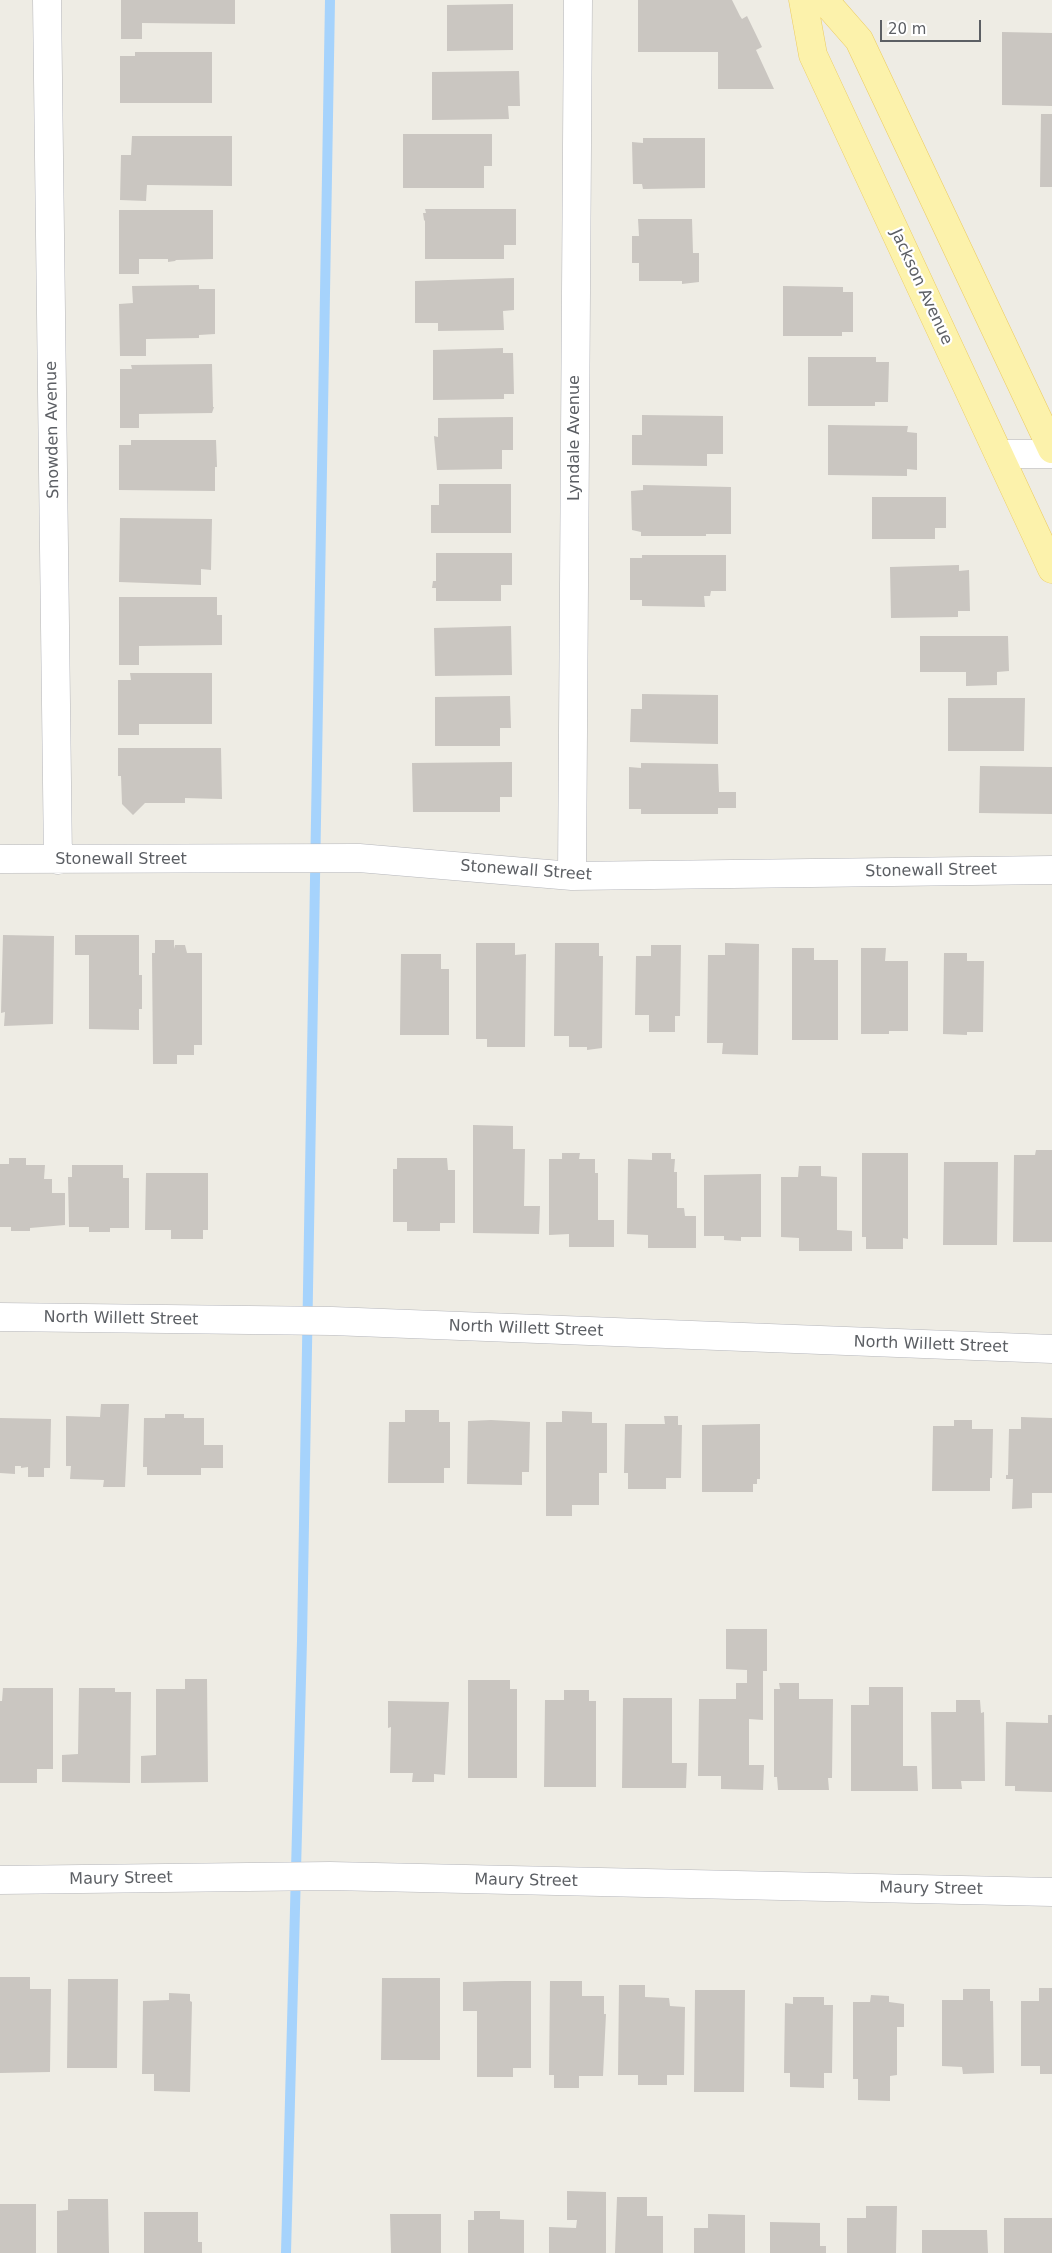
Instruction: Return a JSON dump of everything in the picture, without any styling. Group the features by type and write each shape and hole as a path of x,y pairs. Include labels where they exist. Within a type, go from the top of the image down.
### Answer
{"main road":[{"name":"Jackson Avenue","path":"803,0 813,55 1052,569"},
{"path":"824,0 859,40 1052,449"}],"street":[{"name":"Snowden Avenue","path":"47,0 58,860"},
{"name":"Lyndale Avenue","path":"572,876 578,0"},
{"path":"999,454 1052,454"},
{"name":"Stonewall Street","path":"0,859 359,858 572,876 1052,870"},
{"name":"North Willett Street","path":"0,1318 332,1321 1052,1349"},
{"name":"Maury Street","path":"0,1880 330,1876 1052,1892"}],"building":[{"path":"121,0 235,0 235,24 142,23 142,39 121,39"},
{"path":"638,0 732,0 742,19 747,16 762,47 756,50 774,89 718,89 718,52 638,52"},
{"path":"513,4 513,50 447,51 447,5"},
{"path":"1002,32 1052,33 1052,106 1002,105"},
{"path":"135,52 212,52 212,103 120,103 120,56 135,56"},
{"path":"519,71 520,106 508,106 509,119 432,120 432,72"},
{"path":"1041,114 1052,114 1052,187 1040,187"},
{"path":"403,134 492,134 492,166 484,166 484,188 403,188"},
{"path":"132,136 232,136 232,186 147,185 146,201 120,200 121,155 131,155"},
{"path":"643,138 705,138 705,188 643,189 642,184 633,184 632,142 643,143"},
{"path":"425,209 516,209 516,245 504,245 504,259 425,259 425,221 423,213 426,213"},
{"path":"119,210 213,210 213,259 168,262 168,259 139,259 139,274 119,274"},
{"path":"638,219 692,219 693,253 699,253 699,282 682,284 682,281 639,281 639,263 632,263 632,236 639,236"},
{"path":"514,278 514,310 503,311 504,330 438,331 438,323 415,323 415,281"},
{"path":"199,285 199,289 215,289 215,334 199,335 199,338 146,339 146,356 120,356 119,304 133,303 132,286"},
{"path":"783,286 843,287 843,292 853,292 853,332 842,332 842,336 783,336"},
{"path":"503,348 503,353 513,353 514,394 504,394 504,399 433,400 433,350"},
{"path":"808,357 876,357 876,362 889,362 888,402 875,402 875,406 808,406"},
{"path":"212,364 214,407 212,413 139,414 139,428 120,428 120,369 132,369 131,365"},
{"path":"642,415 723,416 723,454 707,454 707,466 632,465 632,435 642,435"},
{"path":"513,417 513,450 502,450 502,469 437,470 434,436 438,437 438,418"},
{"path":"828,425 908,426 907,432 917,433 917,470 907,469 907,476 828,475"},
{"path":"131,440 216,440 217,467 215,467 215,491 119,490 119,445 131,445"},
{"path":"439,484 511,484 511,533 431,533 431,505 439,505"},
{"path":"643,485 731,487 731,534 641,536 641,532 632,530 631,491 643,490"},
{"path":"872,497 946,497 946,528 935,528 935,539 872,539"},
{"path":"120,518 212,519 211,570 201,569 201,585 119,582"},
{"path":"436,553 512,553 512,585 501,585 501,601 436,601 436,588 432,588 433,581 436,581"},
{"path":"642,555 726,555 726,591 711,591 710,596 704,596 705,607 642,606 642,600 630,600 630,558 642,558"},
{"path":"959,565 959,571 969,570 970,611 958,611 958,617 891,618 890,567"},
{"path":"119,597 217,597 217,615 222,615 222,645 139,646 139,665 119,665"},
{"path":"511,626 512,675 435,676 434,628"},
{"path":"920,636 1008,636 1009,671 997,672 997,685 966,686 966,672 920,672"},
{"path":"130,673 212,673 212,724 139,724 139,735 118,735 118,680 131,680"},
{"path":"642,694 718,695 718,744 630,742 631,709 642,709"},
{"path":"510,696 511,728 500,728 500,746 435,746 435,697"},
{"path":"948,698 1025,698 1024,751 948,751"},
{"path":"118,748 221,748 222,799 185,798 185,803 145,803 133,815 122,804 121,776 118,776"},
{"path":"512,762 512,797 500,797 500,812 413,812 412,763"},
{"path":"641,763 718,764 719,792 736,792 736,808 718,808 718,814 641,814 641,809 629,809 629,767 641,768"},
{"path":"980,766 1052,767 1052,814 979,813"},
{"path":"3,935 54,936 53,1024 4,1026 5,1012 1,1013"},
{"path":"75,935 139,935 139,975 142,975 142,1009 139,1009 139,1030 89,1029 89,955 75,955"},
{"path":"155,940 174,940 174,949 175,945 185,945 187,953 202,953 202,1045 194,1045 194,1055 177,1055 177,1064 153,1064 152,953 155,953"},
{"path":"476,943 515,943 515,955 526,954 525,1047 487,1047 487,1039 476,1039"},
{"path":"555,943 599,943 599,956 603,956 602,1048 587,1050 587,1047 569,1047 569,1036 554,1036"},
{"path":"725,943 759,944 758,1055 722,1054 723,1043 707,1043 708,955 725,955"},
{"path":"651,945 681,945 680,1016 675,1016 675,1032 649,1032 649,1015 635,1015 636,956 651,956"},
{"path":"792,948 814,948 814,960 838,960 838,1040 792,1040"},
{"path":"861,948 886,948 885,961 908,961 908,1031 889,1031 889,1034 861,1034"},
{"path":"944,953 967,953 967,961 984,961 983,1032 967,1032 967,1035 943,1034"},
{"path":"401,954 441,954 441,969 449,969 449,1035 400,1035"},
{"path":"473,1125 513,1126 513,1149 525,1149 524,1206 540,1206 539,1234 473,1233"},
{"path":"1036,1150 1052,1150 1052,1242 1013,1242 1014,1155 1035,1155"},
{"path":"562,1153 580,1153 579,1159 595,1159 595,1173 598,1173 598,1220 614,1220 614,1247 569,1247 569,1234 549,1235 549,1159 562,1159"},
{"path":"652,1153 671,1153 671,1159 675,1159 674,1172 677,1172 677,1208 684,1208 685,1216 696,1216 696,1248 648,1248 648,1235 627,1234 628,1159 652,1160"},
{"path":"862,1153 908,1153 908,1239 903,1238 903,1249 866,1249 866,1237 862,1237"},
{"path":"9,1158 26,1158 26,1165 45,1165 44,1179 52,1179 52,1193 65,1193 65,1225 30,1228 30,1231 11,1231 11,1227 0,1227 0,1164 9,1164"},
{"path":"397,1158 447,1158 448,1170 455,1170 455,1223 440,1223 440,1231 407,1231 407,1222 393,1222 393,1169 397,1169"},
{"path":"944,1162 998,1162 997,1245 943,1245"},
{"path":"72,1165 123,1165 123,1178 129,1178 129,1228 110,1228 110,1232 89,1232 89,1227 69,1227 68,1177 72,1177"},
{"path":"799,1166 821,1166 821,1176 837,1177 837,1230 852,1231 852,1251 799,1251 799,1238 781,1237 781,1177 798,1177"},
{"path":"146,1173 208,1173 208,1230 203,1230 203,1239 171,1239 171,1230 145,1230"},
{"path":"761,1174 761,1237 741,1237 741,1241 724,1240 724,1236 704,1236 704,1175"},
{"path":"101,1404 129,1404 125,1487 103,1487 104,1480 70,1479 71,1466 66,1466 66,1416 100,1417"},
{"path":"405,1410 439,1410 439,1422 450,1422 450,1468 444,1468 444,1483 388,1483 389,1422 405,1422"},
{"path":"562,1411 592,1412 592,1423 607,1423 607,1473 599,1473 599,1505 572,1505 572,1516 546,1516 546,1422 562,1422"},
{"path":"165,1414 184,1414 184,1418 204,1418 204,1445 223,1445 223,1468 201,1468 201,1475 147,1475 147,1467 143,1467 144,1418 165,1418"},
{"path":"664,1416 678,1416 678,1425 682,1425 681,1478 666,1478 666,1489 628,1489 628,1473 624,1473 625,1424 665,1424"},
{"path":"1021,1417 1052,1418 1052,1493 1032,1493 1032,1508 1012,1509 1013,1479 1006,1479 1006,1475 1008,1475 1009,1429 1021,1429"},
{"path":"0,1418 51,1419 50,1468 44,1468 44,1477 28,1477 28,1467 21,1468 21,1466 15,1466 15,1474 0,1473"},
{"path":"954,1420 972,1420 972,1429 993,1429 990,1491 932,1491 933,1426 954,1426"},
{"path":"468,1421 530,1422 529,1472 522,1472 522,1485 467,1484"},
{"path":"760,1424 760,1479 757,1479 757,1484 753,1484 753,1492 702,1492 702,1425"},
{"path":"726,1629 767,1629 767,1671 763,1671 763,1720 749,1719 749,1765 764,1765 763,1790 721,1789 721,1776 698,1776 699,1699 736,1699 736,1683 747,1683 747,1670 726,1669"},
{"path":"185,1679 207,1679 208,1782 141,1783 141,1756 156,1755 156,1689 185,1689"},
{"path":"468,1680 510,1680 510,1689 517,1689 517,1778 468,1778"},
{"path":"779,1683 799,1683 799,1699 833,1699 832,1778 828,1778 829,1790 778,1790 777,1777 774,1777 774,1689 780,1689"},
{"path":"869,1687 903,1687 903,1766 917,1766 918,1791 851,1791 851,1705 869,1705"},
{"path":"3,1688 53,1688 53,1769 37,1769 37,1783 0,1783 0,1701 2,1701"},
{"path":"79,1688 115,1688 115,1692 131,1692 130,1783 62,1782 62,1755 78,1754"},
{"path":"564,1690 589,1690 589,1701 596,1701 596,1787 544,1787 545,1700 564,1700"},
{"path":"623,1698 672,1698 672,1763 687,1763 686,1788 622,1788"},
{"path":"956,1700 980,1700 981,1713 984,1712 985,1781 961,1781 962,1789 932,1789 931,1712 956,1712"},
{"path":"388,1701 449,1702 445,1775 434,1774 434,1782 412,1782 413,1773 390,1773 391,1727 388,1728"},
{"path":"1048,1715 1052,1715 1052,1792 1015,1791 1015,1786 1005,1786 1006,1722 1048,1723"},
{"path":"0,1977 30,1977 30,1989 51,1989 50,2072 0,2073"},
{"path":"382,1978 440,1978 440,2060 381,2060"},
{"path":"68,1979 118,1979 117,2068 67,2068"},
{"path":"531,1981 531,2068 513,2068 513,2077 477,2077 477,2011 463,2011 463,1982"},
{"path":"550,1981 582,1981 582,1996 604,1996 604,2014 606,2014 603,2076 579,2076 579,2088 554,2088 554,2075 549,2075"},
{"path":"619,1985 645,1985 645,1997 669,1998 670,2006 685,2007 684,2075 667,2075 667,2085 638,2085 638,2075 618,2075"},
{"path":"1039,1988 1052,1988 1052,2074 1040,2074 1040,2066 1021,2066 1021,2001 1039,2001"},
{"path":"963,1989 990,1989 990,2001 993,2001 994,2073 963,2074 962,2067 942,2066 942,2000 963,2000"},
{"path":"695,1990 745,1990 744,2092 694,2092"},
{"path":"169,1993 190,1994 190,2001 192,2002 190,2092 154,2091 154,2074 142,2074 143,2001 169,2000"},
{"path":"871,1995 889,1996 889,2002 904,2004 904,2027 897,2027 897,2075 890,2076 890,2101 858,2100 858,2079 853,2079 853,2002 870,2002"},
{"path":"793,1997 824,1997 824,2005 833,2005 832,2073 824,2073 824,2088 790,2087 790,2073 784,2073 785,2003 793,2004"},
{"path":"567,2191 606,2192 606,2253 549,2253 549,2227 576,2228 577,2220 567,2220"},
{"path":"617,2197 647,2197 647,2216 663,2216 663,2253 615,2253"},
{"path":"68,2199 108,2199 109,2253 57,2253 57,2211 68,2210"},
{"path":"0,2204 36,2204 36,2253 0,2253"},
{"path":"866,2206 897,2206 896,2253 847,2253 847,2218 866,2218"},
{"path":"474,2211 500,2211 500,2219 524,2220 524,2253 468,2253 468,2220 474,2220"},
{"path":"144,2212 198,2212 198,2242 202,2242 202,2253 144,2253"},
{"path":"390,2214 441,2214 441,2253 391,2253"},
{"path":"708,2214 745,2215 745,2253 694,2253 694,2228 708,2228"},
{"path":"1004,2218 1052,2218 1052,2253 1004,2253"},
{"path":"770,2222 820,2223 820,2246 826,2246 826,2253 770,2253"},
{"path":"922,2230 987,2230 988,2253 922,2253"}],"waterway":[{"path":"286,2253 302,1641 330,0"}]}
